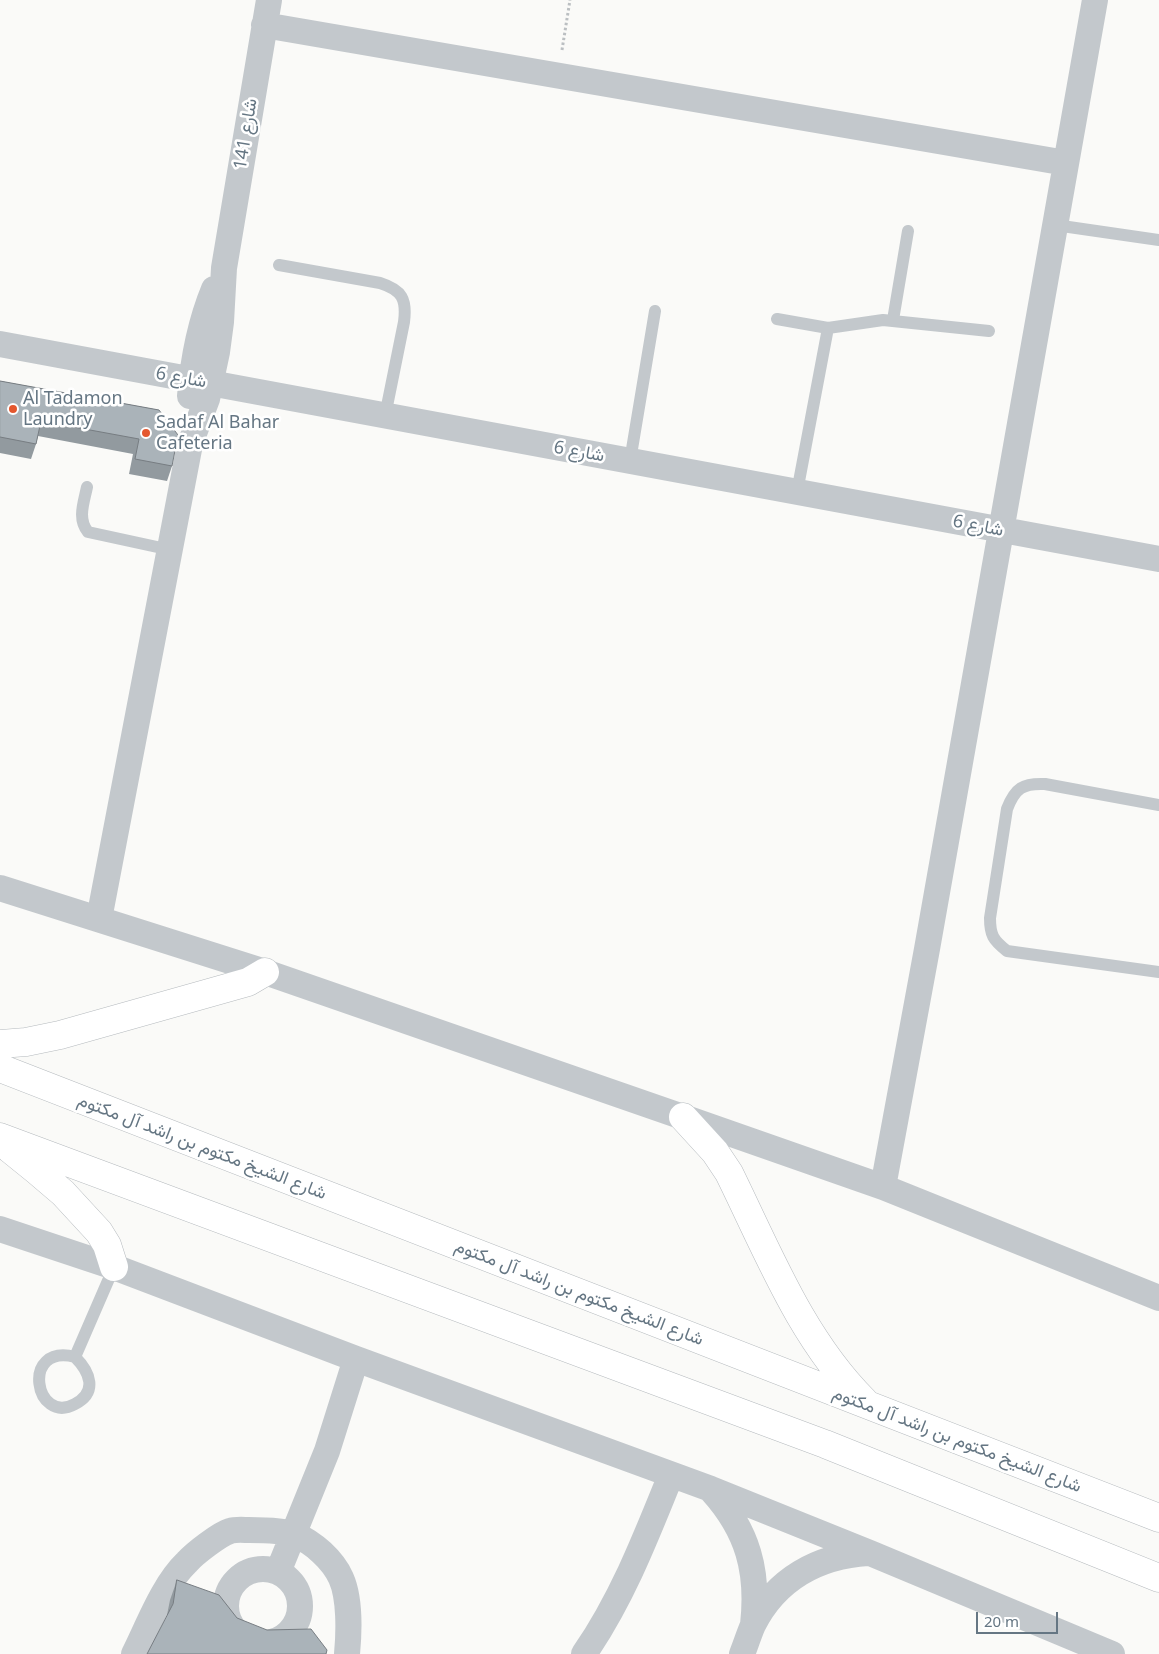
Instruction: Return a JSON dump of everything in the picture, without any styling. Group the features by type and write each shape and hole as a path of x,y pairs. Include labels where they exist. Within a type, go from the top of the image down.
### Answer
{"main road":[{"path":"0,1044 26,1042 60,1035 242,984 265,972"},
{"name":"شارع الشيخ مكتوم بن راشد آل مكتوم","path":"0,1068 1159,1518"},
{"path":"683,1116 715,1152 729,1173 798,1312 813,1338 830,1363 868,1406"},
{"path":"0,1137 825,1444 1159,1578"},
{"path":"0,1143 63,1193 99,1232 114,1267"}],"street":[{"path":"883,1188 1095,0"},
{"path":"266,12 558,76 1066,163"},
{"name":"شارع 141","path":"100,919 190,444 203,414 201,382 221,322 224,268 266,12"},
{"name":"شارع 6","path":"0,344 1159,559"},
{"path":"0,888 265,972 683,1116 883,1188 1159,1298"},
{"path":"0,1229 114,1267 356,1359 711,1489 1112,1654"},
{"path":"278,1572 327,1451 356,1359"},
{"path":"584,1654 613,1607 630,1573 671,1475"},
{"path":"711,1489 725,1505 736,1523 752,1562 756,1605 753,1626"},
{"path":"134,1654 168,1587 186,1562 230,1531 262,1530 294,1534 328,1559 341,1578 346,1596 348,1618 347,1654"},
{"path":"742,1654 753,1626 773,1596 786,1583 801,1572 834,1558 870,1553"}],"lane":[{"path":"1056,225 1159,240"},
{"path":"893,320 908,231"},
{"path":"279,265 380,283 392,287 402,296 406,309 385,416"},
{"path":"630,461 655,311"},
{"path":"777,319 828,328 893,320 989,331"},
{"path":"797,492 828,328"},
{"path":"87,487 81,520 88,532 171,550"},
{"path":"1159,805 1046,784 1032,783 1020,788 1011,797 1007,809 990,918 990,931 996,943 1007,951 1159,972"},
{"path":"74,1357 114,1267"},
{"path":"64,1354 74,1357 84,1366 89,1377 89,1389 82,1400 72,1406 52,1405 39,1390 41,1369 46,1361 56,1355 64,1354"}],"path":[{"path":"558,76 570,0"}],"building":[{"path":"0,381 159,410 178,435 172,466 135,459 139,439 41,421 36,444 0,437"},
{"path":"177,1580 219,1595 237,1618 267,1630 311,1629 327,1650 326,1654 147,1654 173,1604"}],"place":[{"name":"Al Tadamon Laundry","path":"13,409"},
{"name":"Sadaf Al Bahar Cafeteria","path":"146,433"}]}
